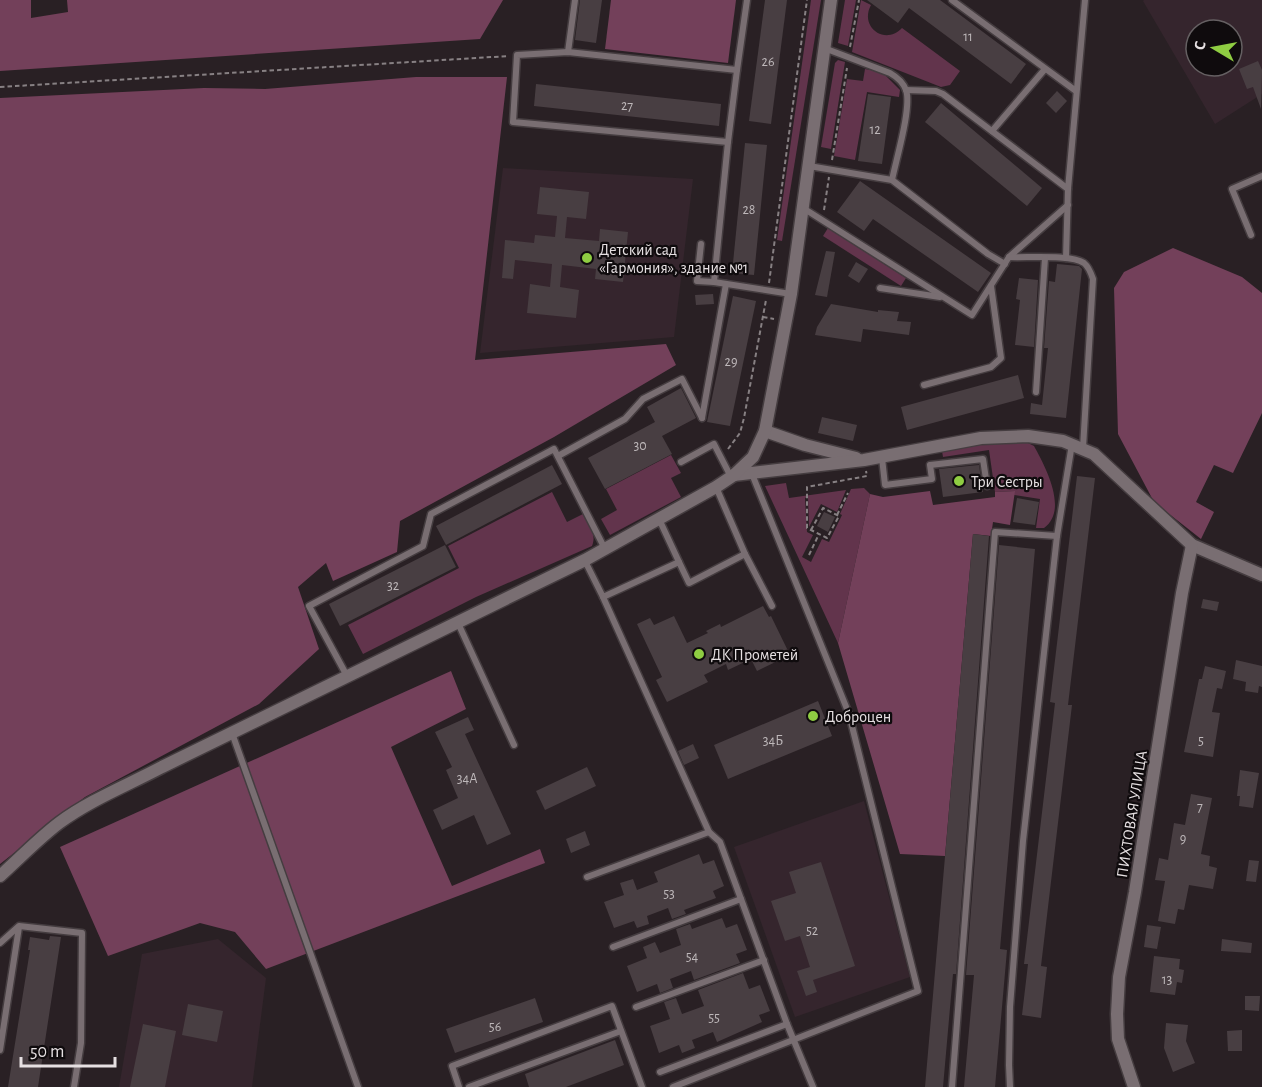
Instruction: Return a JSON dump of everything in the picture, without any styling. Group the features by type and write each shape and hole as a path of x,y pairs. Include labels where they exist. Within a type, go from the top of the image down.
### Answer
{"street":[{"path":"0,876 31,846 61,822 162,767 585,561 716,487 753,457 765,432 791,294 831,0"},
{"path":"765,432 864,460"},
{"path":"732,476 882,458 981,438 1028,436 1063,441 1094,454 1191,545 1262,575"},
{"name":"ПИХТОВАЯ УЛИЦА","path":"1134,1087 1118,1039 1119,977 1135,892 1191,545"}],"lane":[{"path":"568,52 575,0"},
{"path":"714,282 728,142 747,0"},
{"path":"952,0 1076,92"},
{"path":"1066,258 1068,189 1085,0"},
{"path":"824,48 890,73 902,83 906,90 908,106 892,180"},
{"path":"728,142 513,122 517,56 568,52 737,70"},
{"path":"992,131 1045,69"},
{"path":"906,90 936,91 943,94 1068,189"},
{"path":"809,166 892,180 988,254 1007,260 1066,258 1082,261 1089,268 1093,279 1077,446 1057,536 1023,841 1010,1007 1010,1087"},
{"path":"1251,235 1232,189 1262,176"},
{"path":"803,208 972,315 1007,260 1068,205"},
{"path":"701,244 697,281 791,294"},
{"path":"1036,392 1045,258"},
{"path":"558,456 626,419 643,399 682,379 702,418 726,284"},
{"path":"924,385 992,367 1001,358 991,286"},
{"path":"880,288 943,298"},
{"path":"681,462 714,444 732,476"},
{"path":"346,676 309,606 423,546 431,514 554,449 606,549"},
{"path":"882,458 885,485 932,479 930,465 983,459 987,486"},
{"path":"673,1087 918,991 849,714 752,474"},
{"path":"716,487 772,606"},
{"path":"659,519 688,583 746,554"},
{"path":"952,1087 995,532 1057,536"},
{"path":"585,561 709,832 720,842 787,1024 813,1087"},
{"path":"603,597 679,562"},
{"path":"458,622 514,745"},
{"path":"835,721 849,714"},
{"path":"232,733 358,1087"},
{"path":"587,877 709,832"},
{"path":"613,947 741,899"},
{"path":"0,943 19,926 81,933 81,1043 74,1087"},
{"path":"0,1050 19,926"},
{"path":"636,1007 764,960"},
{"path":"459,1087 452,1066 612,1006 642,1087"},
{"path":"660,1072 787,1024"},
{"path":"470,1087 621,1031"}],"path":[{"path":"719,455 735,442 740,434 768,291 807,0"},
{"path":"822,220 859,0"},
{"path":"0,87 517,56"},
{"path":"848,493 827,538 807,528 807,487 867,476"},
{"path":"811,530 823,508 837,515"},
{"path":"809,555 819,534"}],"shaded area":[{"path":"0,0 31,0 31,18 68,12 67,0 503,0 480,39 0,71"},
{"path":"611,0 736,0 728,63 605,49"},
{"path":"811,0 821,0 782,241 777,240"},
{"path":"845,0 856,0 848,46 838,43"},
{"path":"861,0 871,5 868,20 876,32 888,35 902,28 960,71 950,85 941,87 852,52"},
{"path":"1144,0 1262,0 1262,94 1215,124 1188,78 1244,78 1244,18 1184,18 1184,71"},
{"path":"838,60 845,62 831,149 821,147 835,63"},
{"path":"865,69 882,72 900,90 899,97 867,92 855,160 834,156 847,79 863,81"},
{"path":"416,77 507,77 475,360 666,344 676,365 554,437 400,521 397,552 333,581 326,563 298,587 319,649 259,704 85,797 0,864 0,98 204,88 265,89"},
{"name":"Детский сад «Гармония», здание №1","path":"503,168 693,179 674,337 480,353"},
{"path":"828,228 906,278 901,286 823,236"},
{"path":"1173,248 1242,277 1262,293 1262,413 1233,473 1214,465 1196,502 1214,512 1201,539 1154,502 1118,434 1114,288 1124,272"},
{"path":"1013,441 1026,442 1034,446 1049,476 1055,499 1055,510 1051,520 1044,528 1036,528 1040,499 1014,495 1014,491 995,492 989,450 943,457 942,451"},
{"path":"671,455 681,473 671,478 681,497 610,535 601,519 617,510 606,489"},
{"path":"786,483 789,498 846,490 837,512 821,504 809,527 808,497 805,498 807,532 813,535 802,557 811,562 822,539 829,542 851,489 864,488 870,494 838,643 765,486"},
{"path":"930,491 933,505 995,497 995,492 1015,491 1010,525 993,522 991,536 973,534 945,856 900,854 838,643 870,494 883,497"},
{"path":"552,492 567,522 583,514 593,533 592,546 476,597 363,654 348,625 459,568 448,546"},
{"path":"451,671 466,709 391,747 452,886 540,849 545,863 266,969 235,932 200,923 108,956 60,847"},
{"path":"864,801 910,977 795,1017 734,847"},
{"path":"218,939 266,978 252,1087 119,1087 142,954"}],"building":[{"path":"580,0 602,0 596,43 575,40"},
{"path":"765,0 787,0 771,124 749,121"},
{"path":"867,0 940,0 1026,64 1011,84 909,8 898,23"},
{"path":"1258,61 1262,70 1261,109 1253,87 1247,89 1243,78 1244,67"},
{"path":"536,84 721,104 719,126 534,106"},
{"path":"1057,91 1067,101 1056,113 1046,103"},
{"path":"868,94 891,97 882,164 858,161"},
{"path":"941,103 1042,188 1027,206 925,122"},
{"path":"745,143 767,145 754,275 732,273"},
{"path":"860,181 991,273 978,292 873,219 864,231 837,212"},
{"path":"540,187 589,192 586,219 567,217 565,238 599,241 600,229 628,232 623,282 595,279 596,269 562,265 560,287 579,290 576,318 527,313 530,284 550,287 552,264 515,260 513,279 502,278 505,240 534,243 535,235 555,237 557,216 537,214"},
{"path":"826,251 835,252 827,297 815,295"},
{"path":"856,262 868,269 859,283 848,276"},
{"path":"1057,264 1079,266 1082,269 1066,418 1030,414 1031,403 1042,405 1048,348 1044,348 1049,281 1055,282"},
{"path":"1019,278 1038,280 1034,347 1015,345 1020,300 1016,299"},
{"path":"713,294 714,304 696,305 695,295"},
{"path":"733,296 756,301 730,426 707,422"},
{"path":"831,304 878,312 878,310 899,312 897,321 911,322 909,335 863,329 861,342 815,335 817,327"},
{"path":"1018,375 1024,398 907,430 901,407"},
{"path":"681,388 696,418 662,436 672,454 605,489 588,458 655,422 647,407"},
{"path":"822,417 857,425 853,441 818,433"},
{"path":"552,465 562,484 446,545 436,526"},
{"name":"Три Сестры","path":"979,465 983,492 943,497 939,469"},
{"path":"1077,476 1095,478 1068,705 1072,705 1041,966 1047,967 1041,1018 1022,1015 1028,964 1024,964 1055,703 1050,702"},
{"path":"1017,498 1039,502 1035,525 1013,522"},
{"path":"824,512 835,517 828,532 817,526"},
{"path":"973,534 989,536 956,974 953,974 943,1087 925,1087"},
{"path":"445,545 456,567 340,626 329,604"},
{"path":"999,545 1035,549 1000,949 1007,950 995,1087 964,1087 974,975 966,975"},
{"path":"1203,599 1219,602 1217,611 1201,608"},
{"name":"ДК Прометей","path":"763,606 769,617 771,616 790,655 757,671 751,659 728,670 726,664 704,675 708,682 667,702 656,680 662,677 637,624 650,618 654,625 674,616 687,643 708,633 706,631 720,624 721,627"},
{"path":"1236,660 1262,666 1262,687 1259,686 1258,693 1245,691 1246,682 1233,679"},
{"path":"1205,666 1226,671 1222,689 1217,688 1212,712 1220,713 1213,757 1184,752 1199,679 1202,679"},
{"path":"818,701 832,736 728,779 714,745"},
{"path":"468,717 474,730 465,734 511,834 487,845 474,815 442,830 433,810 458,798 446,770 452,767 435,732"},
{"path":"693,744 699,758 684,765 678,751"},
{"path":"587,767 596,786 545,810 536,791"},
{"path":"1240,770 1259,773 1253,808 1239,806 1240,796 1237,796"},
{"path":"1191,794 1212,798 1201,854 1210,856 1209,866 1217,868 1213,889 1189,885 1184,910 1178,909 1175,924 1158,921 1165,881 1155,880 1159,858 1168,860 1174,823 1185,825"},
{"path":"585,831 590,845 571,853 566,839"},
{"path":"699,854 703,864 714,860 724,886 713,891 716,898 684,910 686,914 672,919 668,908 647,916 649,924 637,928 634,921 614,928 604,902 624,895 620,883 633,879 637,890 658,882 654,872"},
{"path":"1249,860 1259,861 1256,882 1246,881"},
{"path":"821,862 855,966 813,980 817,992 806,996 797,971 810,967 800,936 785,941 771,901 796,893 789,872"},
{"path":"722,918 726,928 737,924 747,950 736,954 740,963 694,980 691,971 670,979 673,988 660,993 657,984 637,992 627,966 647,958 643,947 655,942 660,953 681,945 676,929 690,924 692,929"},
{"path":"1147,925 1161,927 1157,949 1144,947"},
{"path":"50,936 61,937 38,1087 8,1087 30,950 28,950 30,937 49,940"},
{"path":"1222,939 1252,943 1251,953 1221,951"},
{"path":"1154,956 1180,959 1179,969 1184,970 1182,983 1177,982 1175,995 1150,992"},
{"path":"743,973 749,989 760,985 770,1011 759,1015 762,1022 717,1042 713,1032 692,1040 695,1048 682,1053 679,1045 659,1053 650,1026 670,1019 664,1002 676,998 682,1014 704,1006 698,990"},
{"path":"1245,996 1260,996 1259,1011 1245,1010"},
{"path":"535,998 543,1022 455,1053 446,1029"},
{"path":"188,1004 223,1011 217,1042 182,1035"},
{"path":"1166,1023 1188,1025 1186,1041 1195,1063 1173,1072 1164,1048"},
{"path":"143,1024 176,1031 165,1087 130,1087"},
{"path":"1242,1030 1242,1051 1228,1051 1227,1031"},
{"path":"615,1040 624,1065 566,1087 529,1087 525,1074"}],"place":[{"name":"Детский сад «Гармония», здание №1","path":"587,258"},
{"name":"Три Сестры","path":"959,481"},
{"name":"ДК Прометей","path":"699,654"},
{"name":"Доброцен","path":"813,716"}]}
